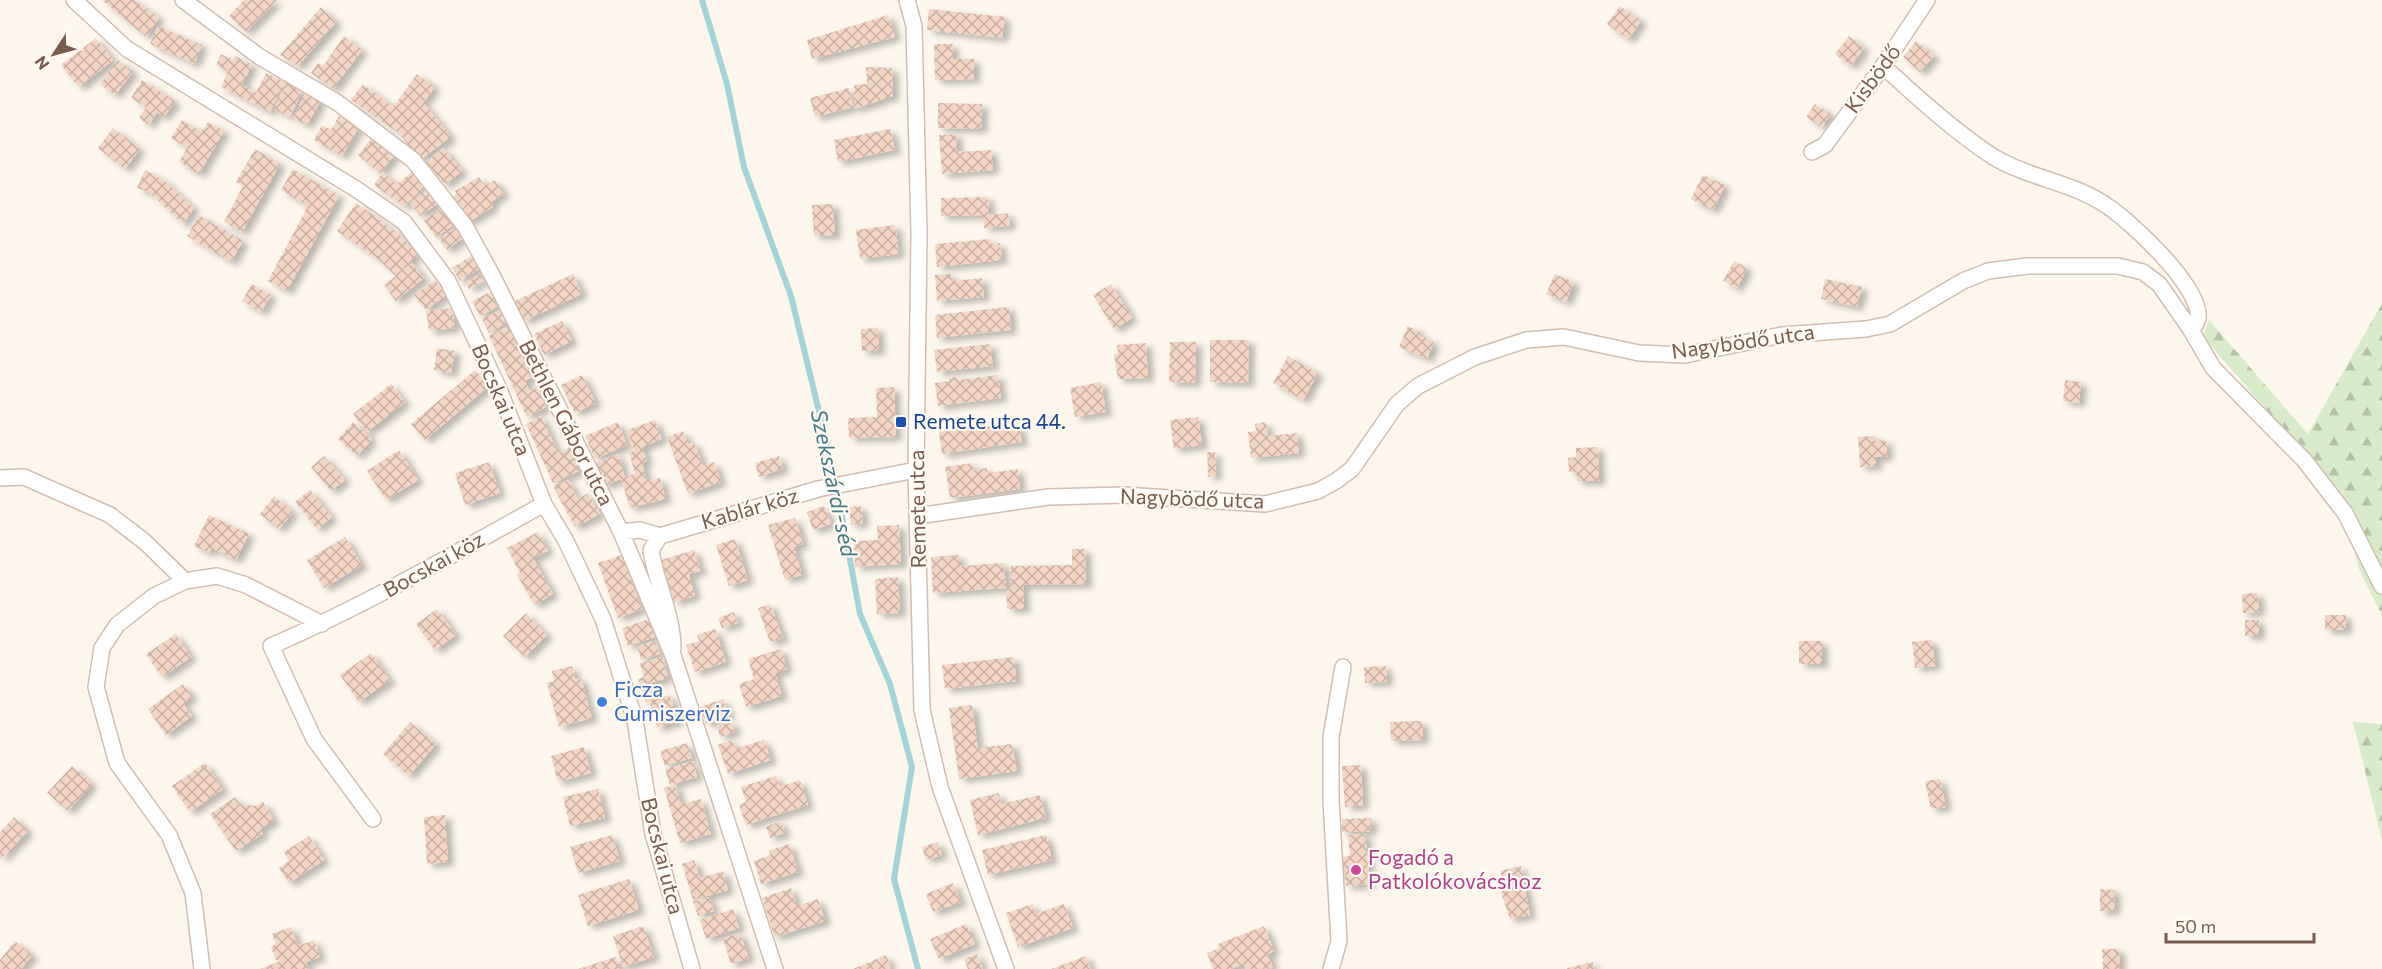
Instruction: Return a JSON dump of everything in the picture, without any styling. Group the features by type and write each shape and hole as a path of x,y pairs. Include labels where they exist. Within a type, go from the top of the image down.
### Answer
{"street":[{"name":"Bocskai utca","path":"74,0 127,49 357,189 404,222 448,281 500,389 544,504 566,541 603,619 635,720 653,834 692,969"},
{"name":"Bethlen Gábor utca","path":"183,0 260,57 338,103 413,160 465,226 621,532 674,658 775,969"},
{"name":"Remete utca","path":"907,0 914,26 918,222 916,470 922,710 940,787 1006,969"},
{"name":"Kisbödő","path":"1812,152 1825,145 1883,66 1927,0"},
{"path":"1883,66 1989,154 2026,173 2100,200 2136,228 2179,274 2197,308 2198,320 2191,330"},
{"name":"Nagybödő utca","path":"917,516 1059,497 1123,495 1265,504 1318,491 1352,469 1397,404 1418,386 1475,357 1527,340 1564,338 1639,353 1685,355 1782,335 1890,324 1963,280 1988,271 2026,267 2118,267 2143,272 2159,284 2191,330 2213,368 2304,460 2345,513 2382,586"},
{"name":"Kablár köz","path":"621,532 640,530 660,536 818,489 916,470"},
{"path":"0,478 24,477 110,515 145,542 185,581"},
{"name":"Bocskai köz","path":"373,819 314,739 272,646 322,624 399,585 544,504"},
{"path":"660,536 651,550 653,567 673,626 674,658"},
{"path":"202,964 193,893 170,835 117,763 96,687 102,648 117,625 154,596 185,581 217,576 287,604 322,624"},
{"path":"1331,969 1339,941 1331,800 1331,737 1343,666"}],"green space":[{"path":"2382,303 2382,616 2359,569 2340,493 2203,337 2209,320 2308,434"},
{"path":"2353,722 2382,724 2382,840"}],"building":[{"path":"102,0 135,0 159,18 146,37"},
{"path":"244,0 277,0 246,32 229,16"},
{"path":"1620,6 1641,21 1628,40 1607,24"},
{"path":"321,7 336,22 298,66 280,55"},
{"path":"929,9 1005,17 1002,38 927,30"},
{"path":"888,15 895,37 812,59 807,40"},
{"path":"158,26 202,45 194,64 150,44"},
{"path":"344,36 362,50 333,89 311,73 318,63 323,66"},
{"path":"1849,36 1864,48 1851,66 1835,54"},
{"path":"96,38 113,60 79,87 61,65"},
{"path":"1916,41 1934,56 1920,72 1903,57"},
{"path":"934,44 953,44 953,59 974,59 974,79 935,80"},
{"path":"221,54 233,60 235,56 252,65 242,85 256,93 266,73 285,82 270,112 221,87 228,71 216,65"},
{"path":"118,60 133,72 115,95 100,84"},
{"path":"866,67 892,68 893,96 855,109 854,85 867,84"},
{"path":"417,74 435,87 420,107 425,104 451,137 420,160 399,133 351,100 363,84 393,107"},
{"path":"142,80 175,101 164,117 157,112 149,125 139,118 146,107 131,98"},
{"path":"286,82 303,90 290,117 274,109"},
{"path":"849,88 854,107 815,117 810,98"},
{"path":"306,92 321,100 307,125 293,118"},
{"path":"938,103 982,104 981,129 938,128"},
{"path":"1815,104 1831,114 1822,127 1806,117"},
{"path":"339,116 359,127 342,156 314,140 322,125 331,130"},
{"path":"182,120 201,132 208,122 224,131 199,174 179,162 187,148 171,138"},
{"path":"113,128 140,149 125,169 98,148"},
{"path":"890,129 895,150 838,162 834,140"},
{"path":"956,134 957,152 991,150 993,170 942,174 939,135"},
{"path":"373,137 395,155 380,173 358,155"},
{"path":"443,148 462,171 445,185 426,162"},
{"path":"255,149 280,164 242,232 224,222 243,186 236,182"},
{"path":"293,169 339,196 287,291 268,281 308,206 281,190"},
{"path":"145,170 165,181 194,208 183,224 150,193 137,188"},
{"path":"413,171 426,188 404,206 374,185 383,172 396,185"},
{"path":"1703,175 1725,185 1713,210 1691,199"},
{"path":"479,177 484,186 495,180 504,194 491,202 493,207 467,223 452,197 457,194 455,191"},
{"path":"427,190 437,204 420,216 410,203"},
{"path":"988,197 989,215 1008,213 1010,226 984,228 983,215 941,216 941,198"},
{"path":"356,203 399,234 417,255 397,274 412,263 424,278 396,301 384,285 396,276 378,259 337,231"},
{"path":"833,204 835,235 814,236 812,205"},
{"path":"442,208 454,225 436,237 424,220"},
{"path":"199,215 243,241 231,262 187,236"},
{"path":"895,225 899,254 860,259 856,230"},
{"path":"455,227 463,238 447,250 439,239"},
{"path":"990,239 990,244 1000,243 1002,260 937,267 935,244"},
{"path":"471,256 479,269 460,281 452,268"},
{"path":"1734,261 1747,268 1737,288 1723,281"},
{"path":"481,274 484,281 469,289 466,282"},
{"path":"573,274 582,294 524,321 515,301"},
{"path":"951,274 952,281 982,278 984,297 937,301 935,275"},
{"path":"1555,274 1574,282 1566,302 1546,294"},
{"path":"1825,279 1862,287 1857,307 1821,299"},
{"path":"435,280 446,295 426,310 414,295"},
{"path":"252,284 271,295 261,312 242,301"},
{"path":"1111,284 1132,318 1114,329 1093,295"},
{"path":"490,292 497,307 480,316 472,301"},
{"path":"1009,307 1011,330 937,338 935,315"},
{"path":"452,308 455,328 429,331 426,311"},
{"path":"500,310 506,324 489,333 482,319"},
{"path":"562,321 572,341 544,355 534,334"},
{"path":"508,326 532,377 525,381 530,391 537,388 546,407 527,417 489,336"},
{"path":"1408,326 1421,332 1419,336 1434,342 1427,359 1399,347"},
{"path":"878,328 879,351 862,351 861,329"},
{"path":"1210,340 1249,340 1248,383 1210,382"},
{"path":"1170,342 1196,342 1195,383 1169,382"},
{"path":"1146,343 1148,378 1118,379 1114,354 1118,354 1117,345"},
{"path":"990,344 993,366 937,372 934,350"},
{"path":"437,348 455,351 451,373 434,370"},
{"path":"1288,356 1318,373 1303,400 1273,383"},
{"path":"475,370 489,386 425,440 411,424"},
{"path":"582,375 596,403 575,413 561,385"},
{"path":"998,375 1001,398 938,406 935,383 949,381 949,378 958,377 959,380"},
{"path":"2065,380 2081,382 2079,403 2063,401"},
{"path":"1101,382 1106,412 1075,417 1070,388"},
{"path":"391,384 405,402 367,432 353,414"},
{"path":"894,387 896,437 849,438 848,418 877,417 876,388"},
{"path":"541,416 558,453 569,448 579,471 553,483 526,424"},
{"path":"1198,417 1202,445 1174,449 1170,420"},
{"path":"655,420 662,439 642,447 647,461 642,463 647,481 660,478 666,499 630,508 621,479 604,486 595,463 618,454 625,478 635,473 629,453 634,450 627,430"},
{"path":"353,422 372,439 357,456 338,439"},
{"path":"618,422 627,445 595,459 585,436"},
{"path":"1266,422 1268,436 1297,433 1299,453 1251,458 1248,432 1256,431 1255,424"},
{"path":"997,425 998,430 1019,426 1022,442 942,454 939,432"},
{"path":"683,431 688,444 694,442 703,466 714,462 721,482 688,494 667,437"},
{"path":"1875,436 1875,441 1886,440 1887,457 1876,457 1876,466 1860,467 1858,437"},
{"path":"1598,447 1599,481 1577,481 1577,472 1569,472 1568,458 1576,457 1576,448"},
{"path":"399,450 418,480 386,500 367,471"},
{"path":"1207,452 1215,452 1216,476 1208,477"},
{"path":"324,456 345,480 331,491 311,467"},
{"path":"779,456 783,469 759,477 755,463"},
{"path":"489,462 500,493 465,505 455,473"},
{"path":"972,463 973,470 987,468 988,473 1018,469 1020,489 950,498 945,467"},
{"path":"568,480 578,499 588,493 600,514 575,527 553,486"},
{"path":"310,490 332,517 317,529 295,502"},
{"path":"274,496 293,512 279,529 260,514"},
{"path":"824,506 831,524 813,530 807,512"},
{"path":"861,506 863,523 851,525 849,507"},
{"path":"209,515 249,534 236,560 211,548 209,553 194,546"},
{"path":"795,518 803,544 794,547 802,575 785,580 768,525"},
{"path":"899,525 901,564 855,567 854,541 878,540 877,526"},
{"path":"538,532 548,551 533,558 553,594 534,605 517,575 520,573 507,548"},
{"path":"345,537 362,565 324,588 307,560"},
{"path":"735,539 748,580 729,586 716,545"},
{"path":"1072,549 1085,549 1086,584 1023,585 1024,609 1007,609 1006,586 1011,586 1011,566 1072,565"},
{"path":"694,550 701,571 689,574 695,596 674,602 661,560"},
{"path":"622,555 642,609 618,618 598,563"},
{"path":"959,555 959,566 1004,563 1006,588 933,593 931,557"},
{"path":"898,577 900,613 877,614 875,579"},
{"path":"2258,593 2259,612 2243,613 2242,594"},
{"path":"770,604 783,638 770,642 758,608"},
{"path":"437,609 456,635 435,650 416,624"},
{"path":"734,612 738,623 722,628 718,618"},
{"path":"526,613 547,635 525,657 503,636"},
{"path":"2325,615 2346,615 2346,630 2325,630"},
{"path":"649,619 655,637 628,646 622,628"},
{"path":"2245,620 2259,620 2259,636 2245,636"},
{"path":"715,629 726,662 695,672 686,645 699,641 697,635"},
{"path":"176,634 191,657 162,677 146,654"},
{"path":"1932,640 1935,666 1915,668 1912,642"},
{"path":"655,641 660,654 641,660 637,646"},
{"path":"1799,641 1822,641 1822,664 1799,664"},
{"path":"781,649 787,669 775,673 782,696 746,707 739,684 754,679 748,659"},
{"path":"371,653 390,680 359,702 340,675"},
{"path":"662,657 668,678 651,683 656,699 670,695 678,721 657,728 650,702 646,703 638,679 644,677 640,663"},
{"path":"1014,657 1016,681 945,689 942,665"},
{"path":"572,666 575,679 581,678 592,718 559,727 547,683 554,681 552,671"},
{"path":"1386,666 1387,682 1365,683 1364,667"},
{"path":"183,684 192,696 183,703 192,716 166,735 148,709"},
{"path":"723,699 729,716 706,724 700,707"},
{"path":"972,705 978,748 1012,744 1017,771 959,779 949,708"},
{"path":"732,721 735,732 720,737 717,726"},
{"path":"1422,721 1423,740 1391,741 1390,722"},
{"path":"410,722 436,744 409,776 383,754"},
{"path":"732,740 735,749 764,740 771,760 728,774 718,745"},
{"path":"687,743 692,758 665,766 660,751"},
{"path":"584,747 591,773 558,782 551,756"},
{"path":"693,761 697,777 670,785 665,769"},
{"path":"205,763 223,789 190,812 172,786"},
{"path":"1361,765 1363,805 1345,807 1342,766"},
{"path":"72,766 92,784 68,811 47,793"},
{"path":"776,776 780,787 800,780 808,805 746,825 739,805 746,802 741,787"},
{"path":"1940,779 1946,807 1931,809 1925,781"},
{"path":"675,785 681,804 701,799 711,834 680,843 664,788"},
{"path":"598,789 605,818 570,826 563,797"},
{"path":"999,793 1001,804 1040,795 1046,818 978,835 970,800"},
{"path":"235,797 240,804 256,806 263,802 274,820 260,829 263,834 236,851 210,814"},
{"path":"445,815 448,862 427,864 424,817"},
{"path":"14,817 28,831 0,860 0,832"},
{"path":"1371,818 1371,831 1342,832 1342,819"},
{"path":"780,821 785,833 770,838 766,827"},
{"name":"Fogadó a Patkolókovácshoz","path":"1365,834 1370,884 1346,886 1342,857 1350,856 1348,835"},
{"path":"612,835 620,861 578,873 570,847"},
{"path":"1046,835 1052,860 988,875 982,850"},
{"path":"309,836 324,860 289,883 279,868 289,861 284,852"},
{"path":"938,842 942,855 926,860 922,847"},
{"path":"789,844 798,872 761,884 754,861 770,855 769,851"},
{"path":"694,860 700,878 723,871 728,890 693,900 682,864"},
{"path":"1521,866 1530,915 1510,919 1499,887 1503,886 1500,871"},
{"path":"629,879 639,910 588,926 578,895"},
{"path":"953,883 961,902 933,912 926,894"},
{"path":"791,888 797,906 818,899 825,921 775,937 762,898"},
{"path":"2100,889 2115,890 2114,911 2100,911"},
{"path":"709,897 714,911 698,916 693,901"},
{"path":"1033,904 1036,914 1064,904 1073,928 1018,947 1006,913"},
{"path":"733,909 739,928 706,939 700,920"},
{"path":"966,924 975,944 939,959 930,939"},
{"path":"643,926 654,957 623,967 613,936"},
{"path":"1264,926 1274,951 1268,954 1273,968 1246,969 1244,964 1231,969 1213,969 1207,953 1219,948 1218,944"},
{"path":"291,927 298,946 314,940 320,957 306,962 309,968 306,969 260,969 280,961 276,960 271,947 276,944 272,934"},
{"path":"740,933 749,958 731,964 723,939"},
{"path":"15,941 32,955 21,969 0,969 0,960"},
{"path":"2102,949 2119,949 2120,969 2103,969"},
{"path":"977,954 983,969 968,969 964,959"},
{"path":"886,955 891,969 853,969"},
{"path":"1086,956 1091,969 1051,969"},
{"path":"616,957 620,969 578,969"},
{"path":"1593,962 1594,969 1567,969 1567,968"}],"waterway":[{"name":"Szekszárdi-séd","path":"702,0 727,84 744,167 791,296 834,473 860,614 890,684 912,767 894,879 918,969"}],"place":[{"name":"Remete utca 44.","path":"901,422"},
{"name":"Ficza Gumiszerviz","path":"602,702"},
{"name":"Fogadó a Patkolókovácshoz","path":"1356,870"}]}
